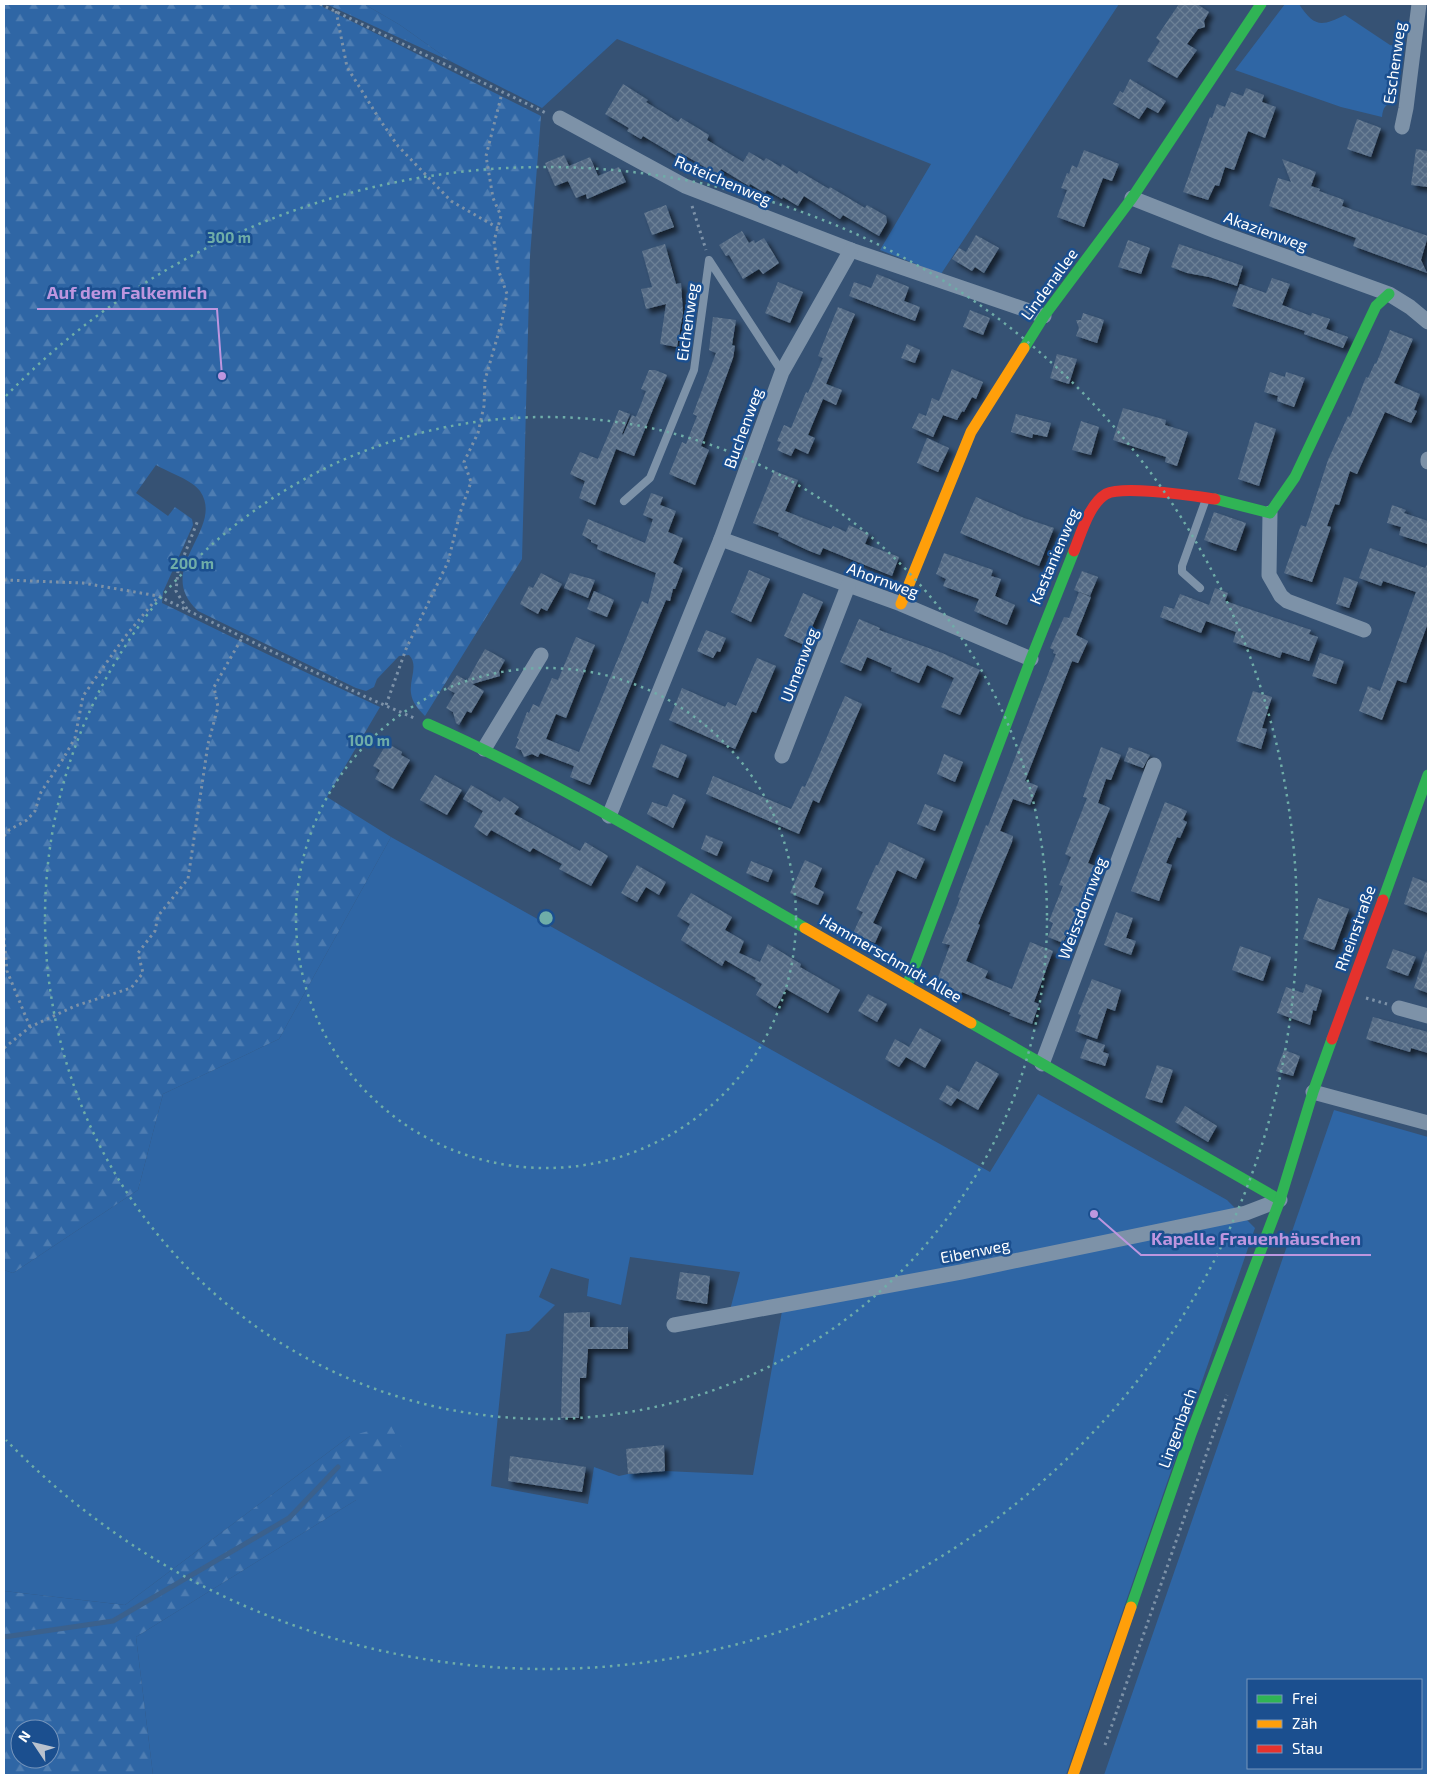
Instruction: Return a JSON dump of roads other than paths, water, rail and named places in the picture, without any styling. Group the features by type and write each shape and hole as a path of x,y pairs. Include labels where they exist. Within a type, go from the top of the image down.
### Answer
{"street":[{"name":"Lindenallee","path":"901,604 971,432 1044,316 1132,198 1261,4"},
{"name":"Eschenweg","path":"1402,127 1419,4"},
{"name":"Roteichenweg","path":"560,118 686,186 851,250"},
{"name":"Akazienweg","path":"1132,198 1218,232 1389,294"},
{"path":"851,250 1044,316"},
{"name":"Buchenweg","path":"609,816 721,539 782,372 851,250"},
{"path":"1364,630 1288,601 1281,596 1269,575 1270,513 1295,477 1376,306 1389,294 1410,307 1428,322"},
{"name":"Kastanienweg","path":"907,986 1088,514 1107,494 1126,491 1176,493 1206,497 1270,513"},
{"name":"Ahornweg","path":"721,539 901,604 1031,659"},
{"name":"Ulmenweg","path":"782,756 848,586"},
{"path":"484,749 540,655"},
{"name":"Hammerschmidt Allee","path":"428,724 484,749 609,816 1280,1200"},
{"name":"Weissdornweg","path":"1042,1064 1154,765"},
{"name":"Rheinstraße","path":"1313,1092 1428,775"},
{"path":"1399,1008 1428,1016"},
{"path":"1313,1092 1428,1123"},
{"name":"Lingenbach","path":"1073,1775 1191,1434 1280,1200 1313,1092"},
{"name":"Eibenweg","path":"674,1325 961,1272 1246,1213 1280,1200"}],"lane":[{"name":"Eichenweg","path":"624,501 650,478 694,370 709,260 782,372"},
{"path":"1200,588 1182,572 1182,566 1206,497"}],"waterway":[{"path":"4,1637 113,1621 289,1518 338,1467"}],"place":[{"name":"Auf dem Falkemich","path":"222,376"},
{"name":"Kapelle Frauenhäuschen","path":"1094,1214"}]}
